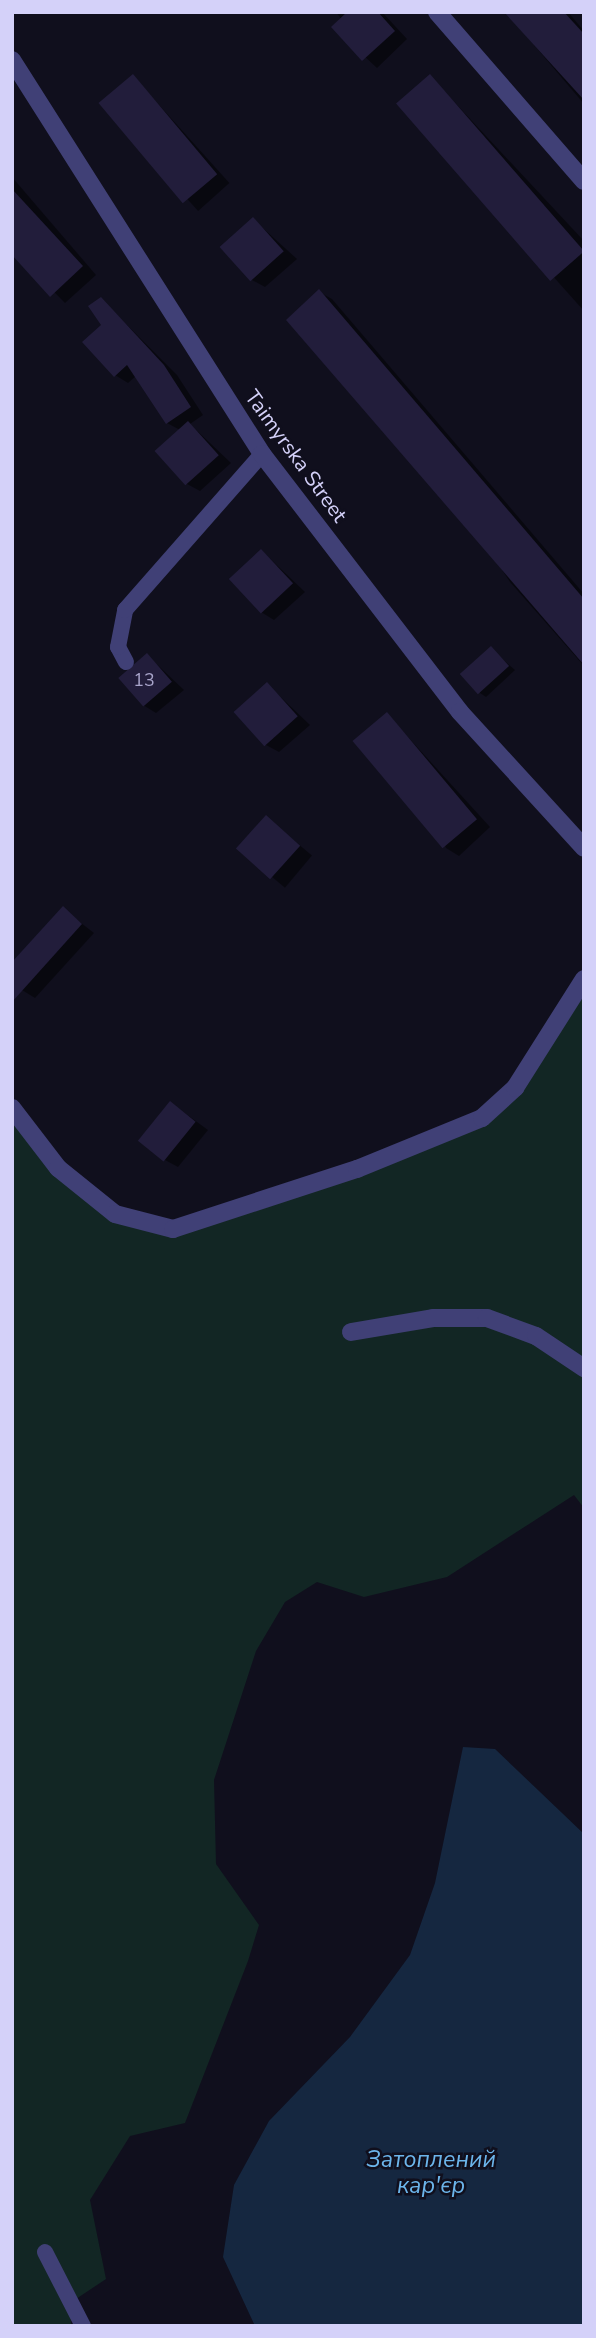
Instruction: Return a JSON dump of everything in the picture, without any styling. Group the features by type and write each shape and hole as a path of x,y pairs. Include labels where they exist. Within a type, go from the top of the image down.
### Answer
{"street":[{"path":"437,12 584,181"},
{"name":"Taimyrska Street","path":"12,60 262,454 460,712 584,848"},
{"path":"12,1108 58,1168 115,1214 173,1228 357,1169 482,1118 515,1088 584,979"},
{"path":"351,1332 433,1318 486,1318 536,1336 584,1368"}],"lane":[{"path":"126,663 118,647 125,610 262,454"},
{"path":"45,2252 83,2326"}],"green space":[{"path":"584,979 584,1508 574,1495 447,1577 364,1597 317,1582 285,1602 256,1651 214,1780 216,1864 259,1925 248,1961 185,2123 130,2136 90,2200 106,2279 70,2303 71,2326 12,2326 12,1108 58,1168 115,1214 173,1229 482,1118 515,1088"}],"water":[{"name":"Затоплений кар'єр","path":"463,1747 495,1749 584,1834 584,2326 255,2326 223,2257 234,2185 269,2121 350,2037 410,1955 435,1883"}],"building":[{"path":"347,12 378,12 395,31 362,61 331,27"},
{"path":"504,12 564,12 584,34 584,100"},
{"path":"133,74 217,174 183,203 99,103"},
{"path":"430,74 584,251 550,281 396,104"},
{"path":"12,189 83,266 50,297 12,255"},
{"path":"253,217 284,251 250,281 220,247"},
{"path":"319,289 584,599 584,665 286,320"},
{"path":"101,297 164,365 191,407 166,424 127,365 114,377 82,342 101,325 88,306"},
{"path":"188,421 219,455 185,485 155,451"},
{"path":"261,549 293,583 261,613 229,579"},
{"path":"491,646 509,666 478,694 460,674"},
{"path":"147,653 172,682 143,707 118,678"},
{"path":"267,682 298,716 264,746 234,712"},
{"path":"387,712 477,819 443,848 353,741"},
{"path":"266,815 300,846 270,879 236,848"},
{"path":"63,906 82,924 12,1002 12,962"},
{"path":"170,1101 196,1122 164,1161 138,1141"}]}
